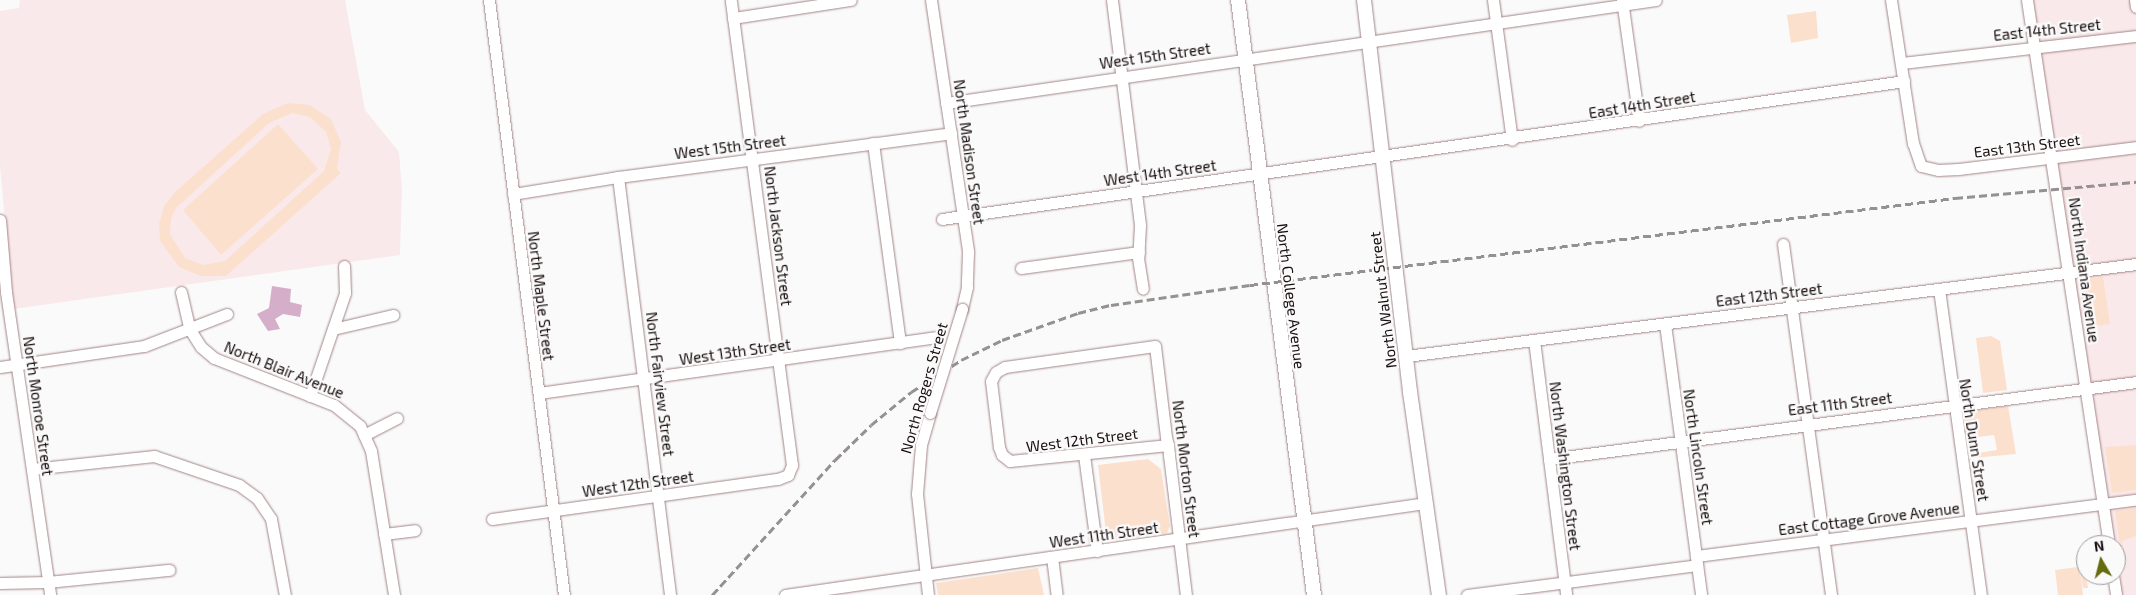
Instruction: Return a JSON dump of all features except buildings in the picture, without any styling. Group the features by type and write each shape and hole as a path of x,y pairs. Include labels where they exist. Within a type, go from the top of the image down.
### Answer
{"main road":[{"name":"North College Avenue","path":"1238,0 1314,595"},
{"name":"North Walnut Street","path":"1364,0 1406,356 1438,595"}],"street":[{"name":"North Maple Street","path":"489,0 564,595"},
{"name":"North Jackson Street","path":"731,0 792,465 788,475"},
{"path":"733,18 851,0"},
{"name":"North Madison Street","path":"931,0 964,218 968,273 962,309"},
{"path":"1112,0 1123,75 1140,226 1139,252 1143,289"},
{"path":"1493,0 1512,140"},
{"name":"West 15th Street","path":"946,102 1123,75 1369,42 1622,2 1656,0"},
{"path":"1891,0 1904,81"},
{"name":"North Indiana Avenue","path":"2027,0 2053,158 2108,535"},
{"path":"2135,0 2136,7"},
{"path":"1622,2 1639,121"},
{"name":"East 14th Street","path":"1902,63 2034,46 2136,36"},
{"name":"East 14th Street","path":"1383,157 1512,140 1904,81"},
{"name":"East 13th Street","path":"1904,81 1913,143 1921,166 1938,170 1958,169 2136,147"},
{"name":"West 15th Street","path":"513,194 618,177 950,132"},
{"path":"873,143 900,343"},
{"name":"West 14th Street","path":"942,219 964,218 1136,191 1383,157"},
{"name":"North Fairview Street","path":"618,177 645,379 670,595"},
{"name":"North Monroe Street","path":"0,220 16,364 50,595"},
{"path":"1783,244 1831,595"},
{"path":"1021,268 1139,252"},
{"name":"East 12th Street","path":"1406,356 2136,264"},
{"path":"310,396 345,293 344,266"},
{"name":"North Dunn Street","path":"1939,289 1953,405 1981,595"},
{"name":"North Blair Avenue","path":"182,292 189,328 202,347 221,363 342,409 354,420 364,435 371,451 394,595"},
{"name":"North Rogers Street","path":"928,595 917,470 930,413 962,309"},
{"path":"0,367 144,346 227,314"},
{"path":"334,329 393,315"},
{"name":"North Lincoln Street","path":"1665,324 1701,595"},
{"name":"West 13th Street","path":"538,393 779,361 935,337"},
{"name":"North Washington Street","path":"1534,340 1566,595"},
{"name":"North Morton Street","path":"1002,455 990,388 995,373 1005,367 1155,346 1186,595"},
{"name":"East 11th Street","path":"1549,459 2136,382"},
{"path":"364,435 397,418"},
{"name":"West 12th Street","path":"1002,455 1020,462 1168,445"},
{"path":"1084,454 1097,551"},
{"path":"32,469 154,456 238,485 257,498 271,519 285,595"},
{"name":"West 12th Street","path":"492,519 778,479 788,475"},
{"name":"East Cottage Grove Avenue","path":"1466,595 1565,582 1822,540 2136,500"},
{"name":"West 11th Street","path":"785,595 1179,540 1426,503"},
{"path":"384,534 415,530"},
{"path":"1052,557 1057,595"},
{"path":"0,583 48,582 169,570"}],"shaded area":[{"path":"20,0 345,0 365,110 399,152 402,190 400,255 13,309 0,165 0,11 19,8"},
{"path":"2031,0 2136,0 2136,595 2120,595 2119,585 2126,585 2126,535 2111,535"},
{"path":"1816,11 1818,38 1791,43 1787,15"},
{"path":"288,103 310,105 331,119 341,142 337,169 341,173 226,276 201,276 179,267 160,241 159,224 164,206 175,192 263,114","holes":["292,113 310,117 326,132 331,149 324,171 225,261 203,265 185,258 170,234 171,219 176,208 269,123"]},
{"path":"278,124 318,169 221,255 183,210"},
{"path":"2103,277 2110,324 2086,327 2079,280"},
{"path":"272,286 291,289 290,302 302,305 300,317 283,314 275,319 280,329 268,331 257,314 269,308"},
{"path":"1991,336 2000,341 2007,390 1983,393 1976,338"},
{"path":"2008,406 2016,454 1973,458 1972,454 1997,450 1994,435 1962,439 1957,412"},
{"path":"2136,445 2136,490 2112,493 2105,447"},
{"path":"1148,459 1161,469 1170,526 1167,533 1107,541 1098,465"},
{"path":"2136,508 2136,536 2126,540 2126,535 2118,535 2115,511"},
{"path":"2076,567 2076,585 2082,585 2083,595 2058,595 2055,570"},
{"path":"1038,568 1044,595 938,595 936,583"}],"railway":[{"path":"712,595 835,460 871,425 911,392 961,360 1002,340 1078,313 1111,305 1250,285 1955,198 2136,182"}]}
